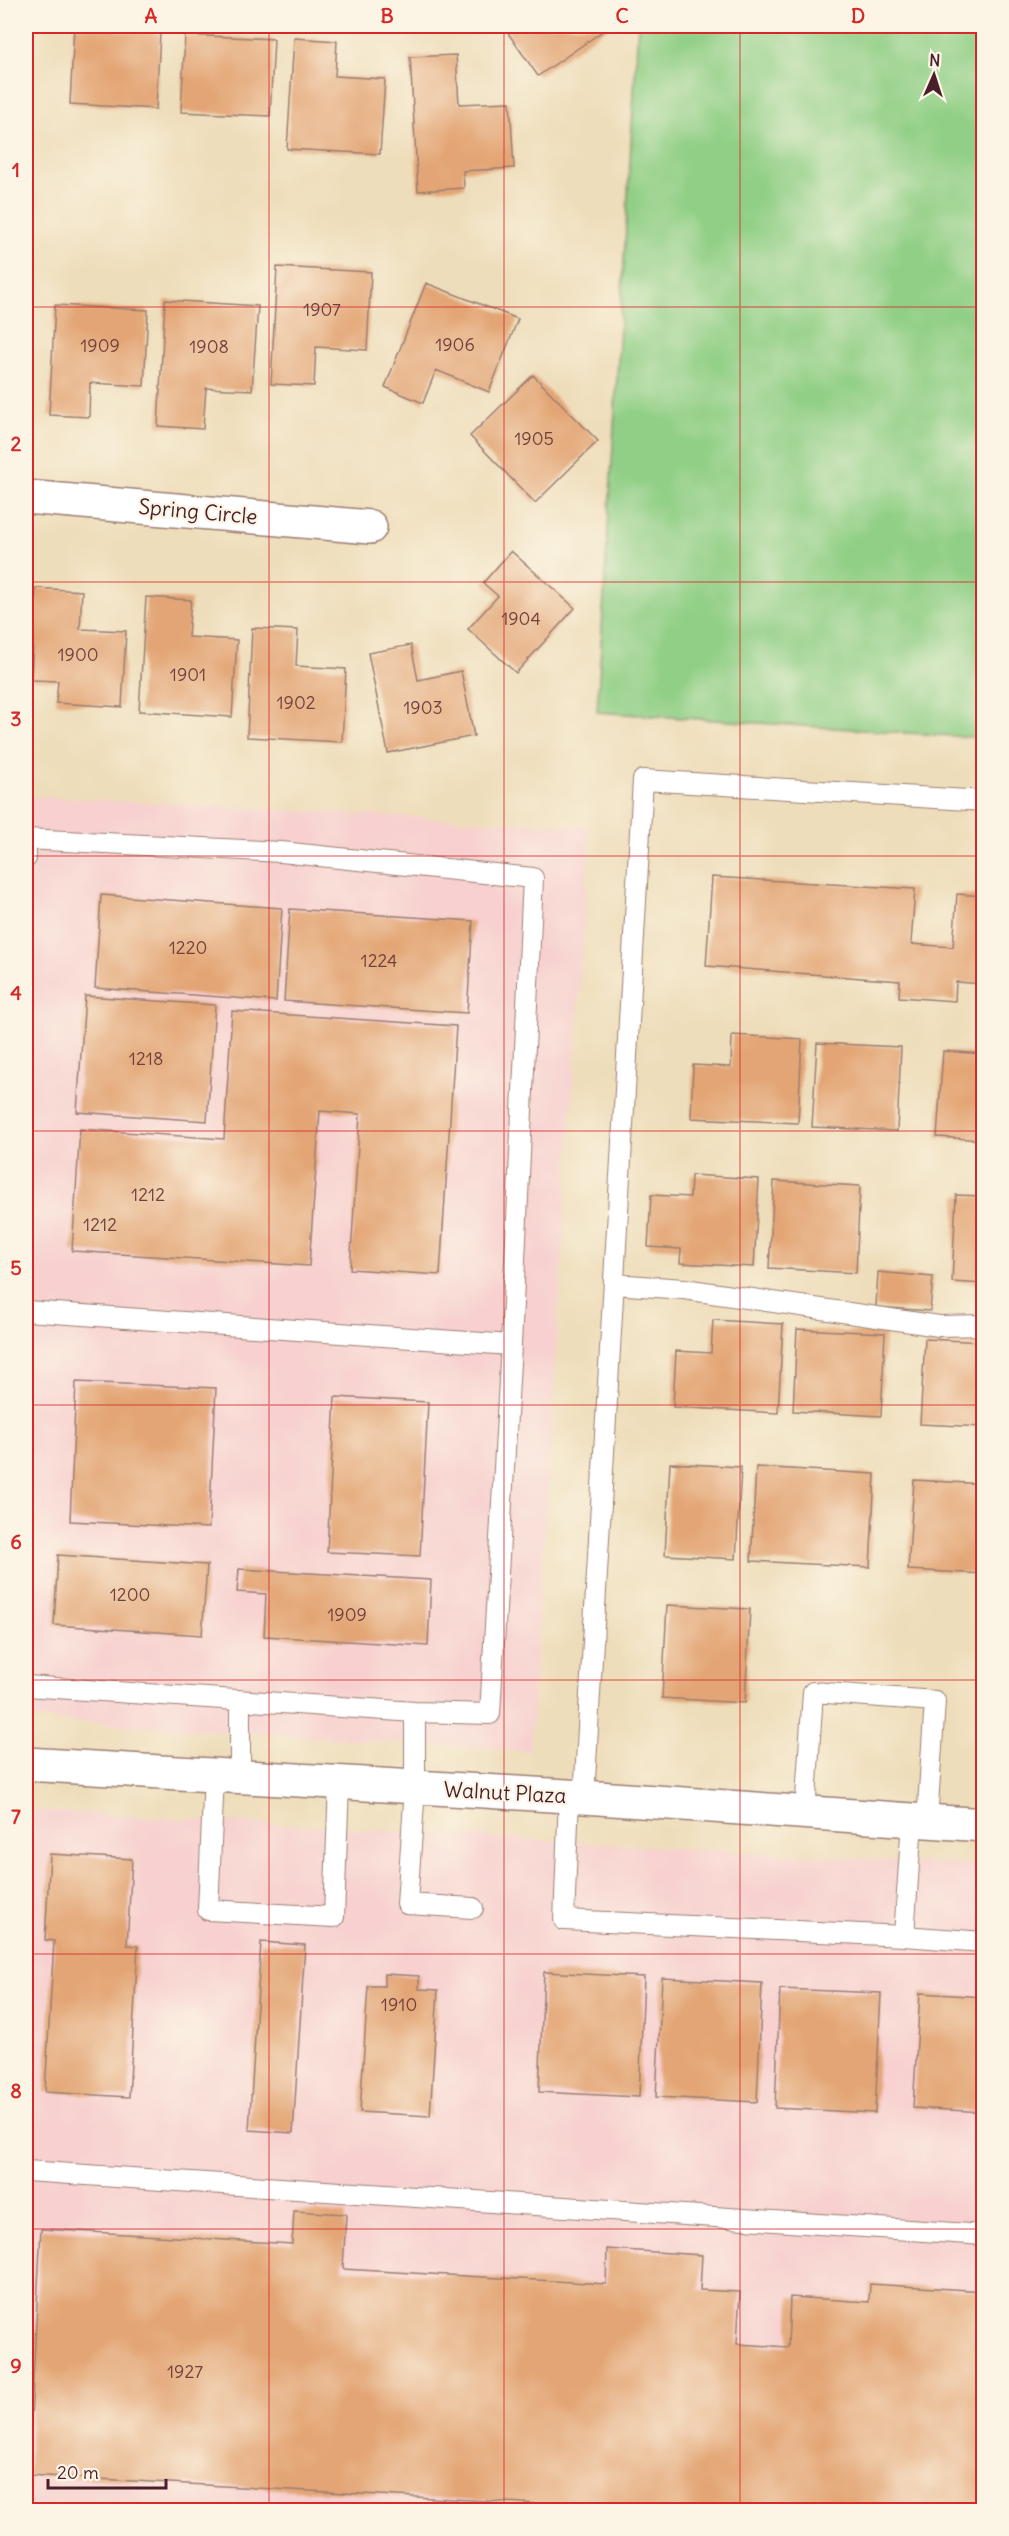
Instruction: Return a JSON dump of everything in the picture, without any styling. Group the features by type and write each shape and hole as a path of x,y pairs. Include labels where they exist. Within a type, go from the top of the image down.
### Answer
{"street":[{"name":"Spring Circle","path":"26,497 370,527"},
{"name":"Walnut Plaza","path":"26,1764 577,1797 984,1825"}],"lane":[{"path":"984,801 644,780 614,1284 577,1797 564,1920 904,1936 984,1942"},
{"path":"26,858 27,839 280,852 533,878 511,1345 490,1714 240,1702 26,1686"},
{"path":"614,1284 684,1288 939,1326 984,1325"},
{"path":"26,1311 511,1345"},
{"path":"805,1813 813,1692 935,1701 904,1936"},
{"path":"240,1702 208,1910 334,1917 339,1783"},
{"path":"415,1712 415,1787 407,1904 473,1908"},
{"path":"26,2171 984,2235"}],"shaded area":[{"path":"26,796 590,827 530,1751 26,1718"},
{"path":"26,1810 983,1866 983,2510 26,2510"}],"green space":[{"path":"638,26 983,26 983,738 597,712"}],"building":[{"path":"74,26 119,26 118,31 160,33 156,109 70,104"},
{"path":"503,26 610,26 538,76"},
{"path":"185,35 274,39 270,116 181,112"},
{"path":"294,38 337,41 335,76 385,79 380,154 287,149"},
{"path":"456,55 459,104 510,102 514,168 463,171 464,188 418,191 410,57"},
{"path":"277,267 371,272 367,350 316,347 314,386 271,384"},
{"path":"426,283 518,319 489,392 436,370 423,403 385,387"},
{"path":"165,300 258,306 252,390 206,388 203,429 158,426"},
{"path":"55,305 148,310 144,386 90,383 89,417 49,415"},
{"path":"533,375 598,441 535,503 470,436"},
{"path":"511,551 575,608 516,673 468,629 498,596 483,583"},
{"path":"36,588 82,591 80,629 126,631 122,707 56,703 58,681 31,680"},
{"path":"146,597 191,600 188,637 237,640 232,717 139,711"},
{"path":"252,628 298,630 296,666 346,669 342,742 247,737"},
{"path":"411,645 418,680 461,671 474,736 388,753 368,653"},
{"path":"712,877 915,889 911,944 953,947 957,894 984,896 984,984 956,982 955,1001 899,997 900,981 706,966"},
{"path":"101,895 282,908 276,1001 95,988"},
{"path":"290,909 473,921 467,1013 284,1001"},
{"path":"85,996 215,1005 207,1121 77,1112"},
{"path":"232,1011 456,1026 440,1275 350,1269 360,1114 320,1111 309,1266 72,1251 80,1129 224,1139"},
{"path":"732,1035 802,1039 798,1123 691,1118 693,1065 731,1067"},
{"path":"817,1043 901,1047 897,1131 812,1127"},
{"path":"943,1051 984,1054 984,1140 937,1137"},
{"path":"691,1175 759,1179 754,1267 680,1263 681,1249 648,1247 651,1195 690,1197"},
{"path":"774,1181 860,1186 856,1273 769,1268"},
{"path":"956,1195 984,1196 984,1284 952,1282"},
{"path":"878,1272 933,1277 930,1311 876,1307"},
{"path":"713,1320 783,1324 778,1413 673,1407 676,1351 711,1353"},
{"path":"797,1329 885,1333 881,1416 793,1411"},
{"path":"925,1339 984,1342 984,1427 920,1424"},
{"path":"76,1382 216,1388 209,1528 70,1521"},
{"path":"335,1397 428,1402 420,1556 327,1552"},
{"path":"670,1463 741,1467 736,1559 665,1555"},
{"path":"756,1467 875,1474 870,1567 751,1561"},
{"path":"914,1480 984,1484 984,1574 908,1570"},
{"path":"58,1555 207,1565 202,1635 54,1625"},
{"path":"239,1569 431,1580 428,1646 264,1636 266,1594 237,1592"},
{"path":"667,1605 750,1609 745,1703 662,1698"},
{"path":"50,1854 132,1859 127,1945 138,1946 129,2097 45,2092 54,1941 45,1940"},
{"path":"261,1942 305,1945 293,2133 249,2130"},
{"path":"544,1972 644,1977 639,2097 539,2092"},
{"path":"384,1974 419,1976 419,1989 438,1990 430,2116 360,2112 368,1986 384,1986"},
{"path":"662,1978 762,1983 757,2102 656,2097"},
{"path":"780,1989 881,1993 875,2113 775,2108"},
{"path":"920,1993 984,1997 984,2112 913,2108"},
{"path":"294,2211 346,2214 343,2269 606,2284 607,2249 702,2255 700,2290 740,2292 737,2344 788,2347 790,2297 869,2302 870,2284 984,2291 984,2510 647,2510 28,2475 41,2229 292,2244"}]}
